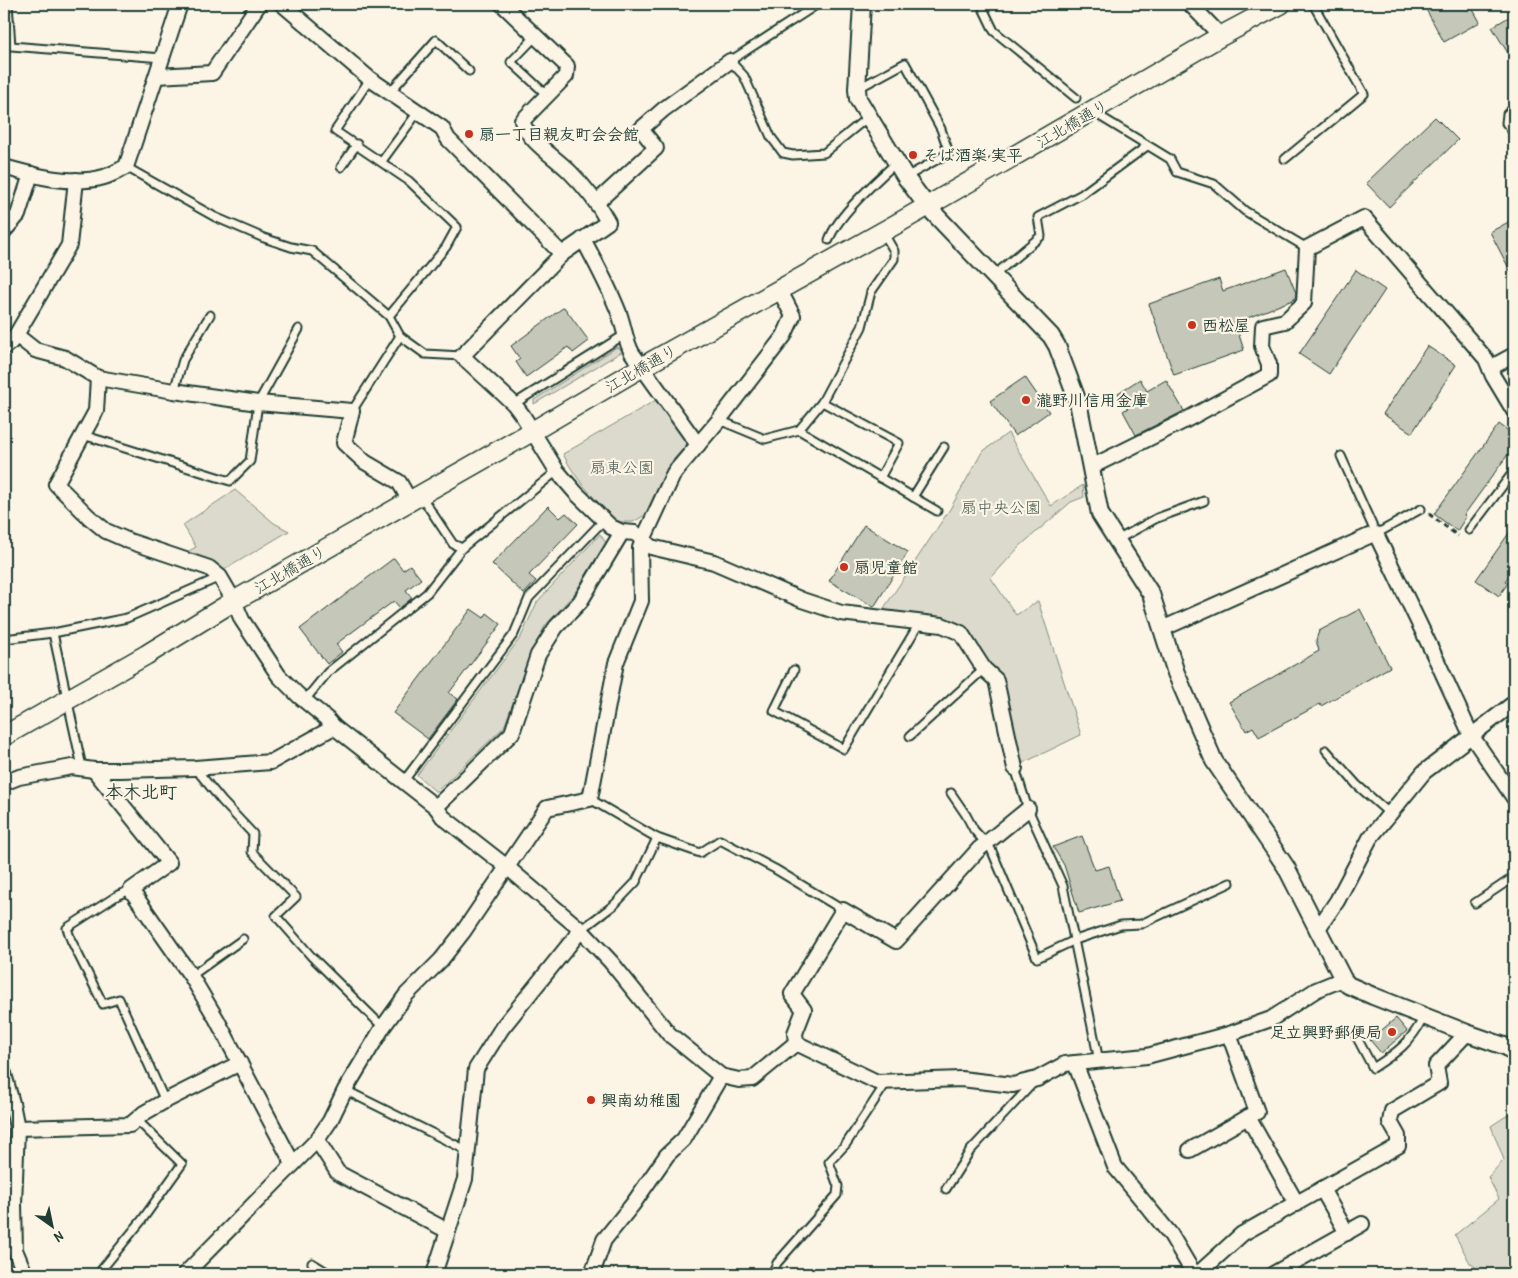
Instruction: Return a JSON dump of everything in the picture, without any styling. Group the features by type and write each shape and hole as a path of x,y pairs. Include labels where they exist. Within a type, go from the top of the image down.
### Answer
{"main road":[{"name":"江北橋通り","path":"4,736 146,655 234,601 642,367 927,206 1221,36 1281,4"}],"street":[{"path":"4,167 31,174 76,180 104,177 126,167 180,4"},
{"path":"157,76 212,74 259,4"},
{"path":"282,4 370,79 442,128 448,139 562,254"},
{"path":"502,4 567,66 566,76 522,121 525,131 570,172 597,202 608,222 562,254 462,356 514,404 557,471 611,527 622,532 634,533 651,547 714,562 802,600 841,613 942,625 961,633 984,669 996,680 1015,768"},
{"path":"862,4 858,99 906,178 927,206 1051,336 1057,346 1078,402 1100,514 1151,594 1176,673 1214,761 1286,867 1343,979 1348,985 1424,1017 1507,1047 1514,1053"},
{"path":"1190,4 1221,36"},
{"path":"597,202 656,148 641,129 664,109 730,61"},
{"path":"4,231 18,215 31,174"},
{"path":"4,347 12,342 69,245 76,180"},
{"path":"1091,467 1184,421 1269,375 1269,364 1262,346 1263,326 1285,321 1304,302 1307,248 1364,218 1486,358 1493,376 1514,411"},
{"path":"583,239 620,314 624,335 629,348 698,444"},
{"path":"185,1274 316,1140 330,1121 345,1090 383,1027 406,995 441,960 458,939 547,808 590,799 616,663 641,601 640,548 674,473 719,420 784,336 793,316 779,289"},
{"path":"16,335 35,350 65,358 98,378 258,403 352,411 344,443 365,462 399,482 416,498"},
{"path":"1490,368 1514,355"},
{"path":"98,378 96,410 56,484 89,517 106,531 129,542 209,568 220,577 234,601 242,620 279,676 334,727 436,807 443,817 507,867 581,930 611,962 669,1034 722,1076 739,1080 752,1079 796,1043"},
{"path":"436,807 512,733 538,655 556,627 580,602 622,532"},
{"path":"1162,629 1376,534 1471,735 1514,798"},
{"path":"1317,930 1337,901 1370,838 1424,772 1514,703"},
{"path":"4,782 19,777 72,767 88,769 195,768 272,762 334,727"},
{"path":"88,769 169,863 130,890 191,976 216,1018 293,1164"},
{"path":"796,1043 795,1033 804,1010 792,994 843,910 896,941 986,844 1028,809"},
{"path":"434,1274 465,1179 476,1069 502,1028 581,930"},
{"path":"796,1043 877,1082 961,1080 1013,1085 1037,1079 1065,1064 1147,1056 1229,1034 1272,1019 1316,990 1343,979"},
{"path":"1198,1274 1242,1234 1398,1146 1398,1136 1390,1122 1392,1111 1439,1083 1436,1066 1467,1033"},
{"path":"1190,1150 1257,1112 1229,1034"},
{"path":"17,1128 130,1125 144,1112 240,1063"},
{"path":"1075,1063 1115,1167 1171,1235 1194,1274"},
{"path":"4,1074 17,1128 9,1208 15,1250 26,1274"},
{"path":"592,1274 604,1240 633,1204 667,1155 684,1139 722,1076"},
{"path":"1248,1117 1296,1204"},
{"path":"316,1140 338,1173 448,1231"},
{"path":"1322,1189 1347,1233"},
{"path":"1274,1274 1362,1224"}],"lane":[{"path":"8,4 11,46 162,58"},
{"path":"818,4 730,61 744,76 771,136 783,153 793,155 824,153 869,116"},
{"path":"981,4 994,31 1076,98"},
{"path":"1284,159 1364,94 1313,4"},
{"path":"535,37 511,62 547,96"},
{"path":"390,92 436,40 469,71"},
{"path":"857,89 905,63 941,129 949,153 906,178"},
{"path":"370,79 335,130 408,181 457,227 446,247 389,316"},
{"path":"1514,108 1507,114 1506,123 1514,133"},
{"path":"1092,111 1170,159 1177,172 1214,184 1245,211 1307,248"},
{"path":"382,162 418,112"},
{"path":"341,167 357,144"},
{"path":"993,276 1041,236 1038,217 1082,194 1147,146"},
{"path":"829,240 832,230 874,182 897,163"},
{"path":"126,167 215,217 264,238 291,247 312,251 389,316 400,336 425,354 462,356"},
{"path":"719,420 765,440 799,430 822,402 862,327 871,292 894,259 894,251 883,231"},
{"path":"174,391 183,360 210,315"},
{"path":"83,435 230,481 250,461 258,403 299,329"},
{"path":"514,404 624,335"},
{"path":"352,411 400,336"},
{"path":"822,402 899,443 880,478"},
{"path":"799,430 937,511"},
{"path":"913,497 944,447"},
{"path":"1341,456 1376,534 1421,509"},
{"path":"305,700 328,672 427,593 462,548 557,471"},
{"path":"1469,530 1514,471"},
{"path":"416,498 453,544 462,548"},
{"path":"1117,541 1157,518 1204,501"},
{"path":"403,782 514,634 529,598 604,520"},
{"path":"4,639 53,633 128,618 220,577"},
{"path":"794,670 774,711 844,749 920,622"},
{"path":"53,633 67,700 88,769"},
{"path":"910,736 984,669"},
{"path":"1326,750 1356,785 1390,814"},
{"path":"195,768 252,834 252,852 296,897 276,916 311,956 383,1027"},
{"path":"1015,768 1028,809 1063,886 1099,1061"},
{"path":"951,793 974,830 991,849 1037,958 1075,940 1121,925 1141,924 1230,883"},
{"path":"590,799 657,838 700,852 720,840 843,910"},
{"path":"581,930 614,905 636,882 657,838"},
{"path":"1475,903 1514,877"},
{"path":"130,890 118,895 67,928 71,940 103,1004 119,999 165,1101"},
{"path":"191,976 243,939"},
{"path":"1355,1034 1373,1068 1397,1052 1415,1034 1424,1017"},
{"path":"946,1190 970,1151 1037,1079"},
{"path":"772,1274 778,1263 837,1195 838,1186 829,1162 846,1144 886,1083"},
{"path":"345,1090 469,1151"},
{"path":"98,1274 142,1220 182,1164 136,1119"},
{"path":"312,1263 330,1274"}],"path":[{"path":"1421,509 1423,508 1462,539 1469,530"}],"green space":[{"path":"617,347 623,351 534,404 534,400"},
{"name":"扇東公園","path":"656,400 687,444 668,466 645,515 633,522 617,522 581,482 563,454"},
{"name":"扇中央公園","path":"1008,433 1051,506 1083,485 1084,497 1071,502 1020,546 991,578 1016,615 1038,601 1081,735 1019,765 988,664 965,627 945,620 882,611 950,509 982,452"},
{"path":"235,490 274,523 289,531 224,570 212,562 187,552 196,547 183,525"},
{"path":"600,534 606,543 574,594 545,626 531,654 504,727 436,792 417,775 521,637 537,602"},
{"path":"1514,1111 1514,1273 1484,1274 1470,1263 1455,1235 1499,1199 1488,1177 1504,1160 1491,1126"}],"building":[{"path":"1423,4 1470,4 1480,22 1444,42"},
{"path":"1514,14 1514,63 1492,27"},
{"path":"1435,117 1458,140 1389,207 1366,183"},
{"path":"1514,219 1514,278 1490,232"},
{"path":"1286,268 1296,293 1295,299 1235,323 1244,350 1174,375 1149,304 1219,279 1223,291"},
{"path":"1356,270 1385,290 1329,374 1299,354"},
{"path":"564,307 589,341 573,353 568,347 526,377 516,362 520,359 511,346"},
{"path":"1427,346 1456,365 1412,433 1383,414"},
{"path":"1025,377 1049,412 1015,436 990,401"},
{"path":"1140,379 1147,391 1166,380 1184,411 1136,435 1123,411 1128,408 1118,393"},
{"path":"1499,424 1514,435 1514,457 1509,453 1464,515 1466,517 1457,531 1434,514"},
{"path":"548,506 560,518 566,513 578,524 529,575 536,581 524,594 492,564"},
{"path":"864,525 908,552 874,607 829,581"},
{"path":"1514,526 1514,569 1505,581 1508,583 1499,596 1476,580"},
{"path":"394,558 403,570 410,565 421,579 406,590 412,598 400,608 394,601 336,644 342,652 327,664 300,629"},
{"path":"471,609 484,618 487,613 501,624 449,693 458,699 428,739 393,713"},
{"path":"1360,609 1390,667 1321,706 1320,704 1259,737 1253,727 1246,731 1229,702 1319,651 1316,640 1319,631"},
{"path":"1082,836 1095,870 1109,866 1120,901 1079,913 1064,865 1053,847"},
{"path":"1396,1018 1407,1031 1381,1053 1370,1040"}],"place":[{"name":"扇一丁目親友町会会館","path":"469,134"},
{"name":"そば酒楽 実平","path":"913,155"},
{"name":"西松屋","path":"1192,325"},
{"name":"瀧野川信用金庫","path":"1026,400"},
{"name":"扇児童館","path":"844,567"},
{"name":"足立興野郵便局","path":"1392,1032"},
{"name":"興南幼稚園","path":"591,1100"}],"district":[{"name":"本木北町","path":"141,792"}]}
